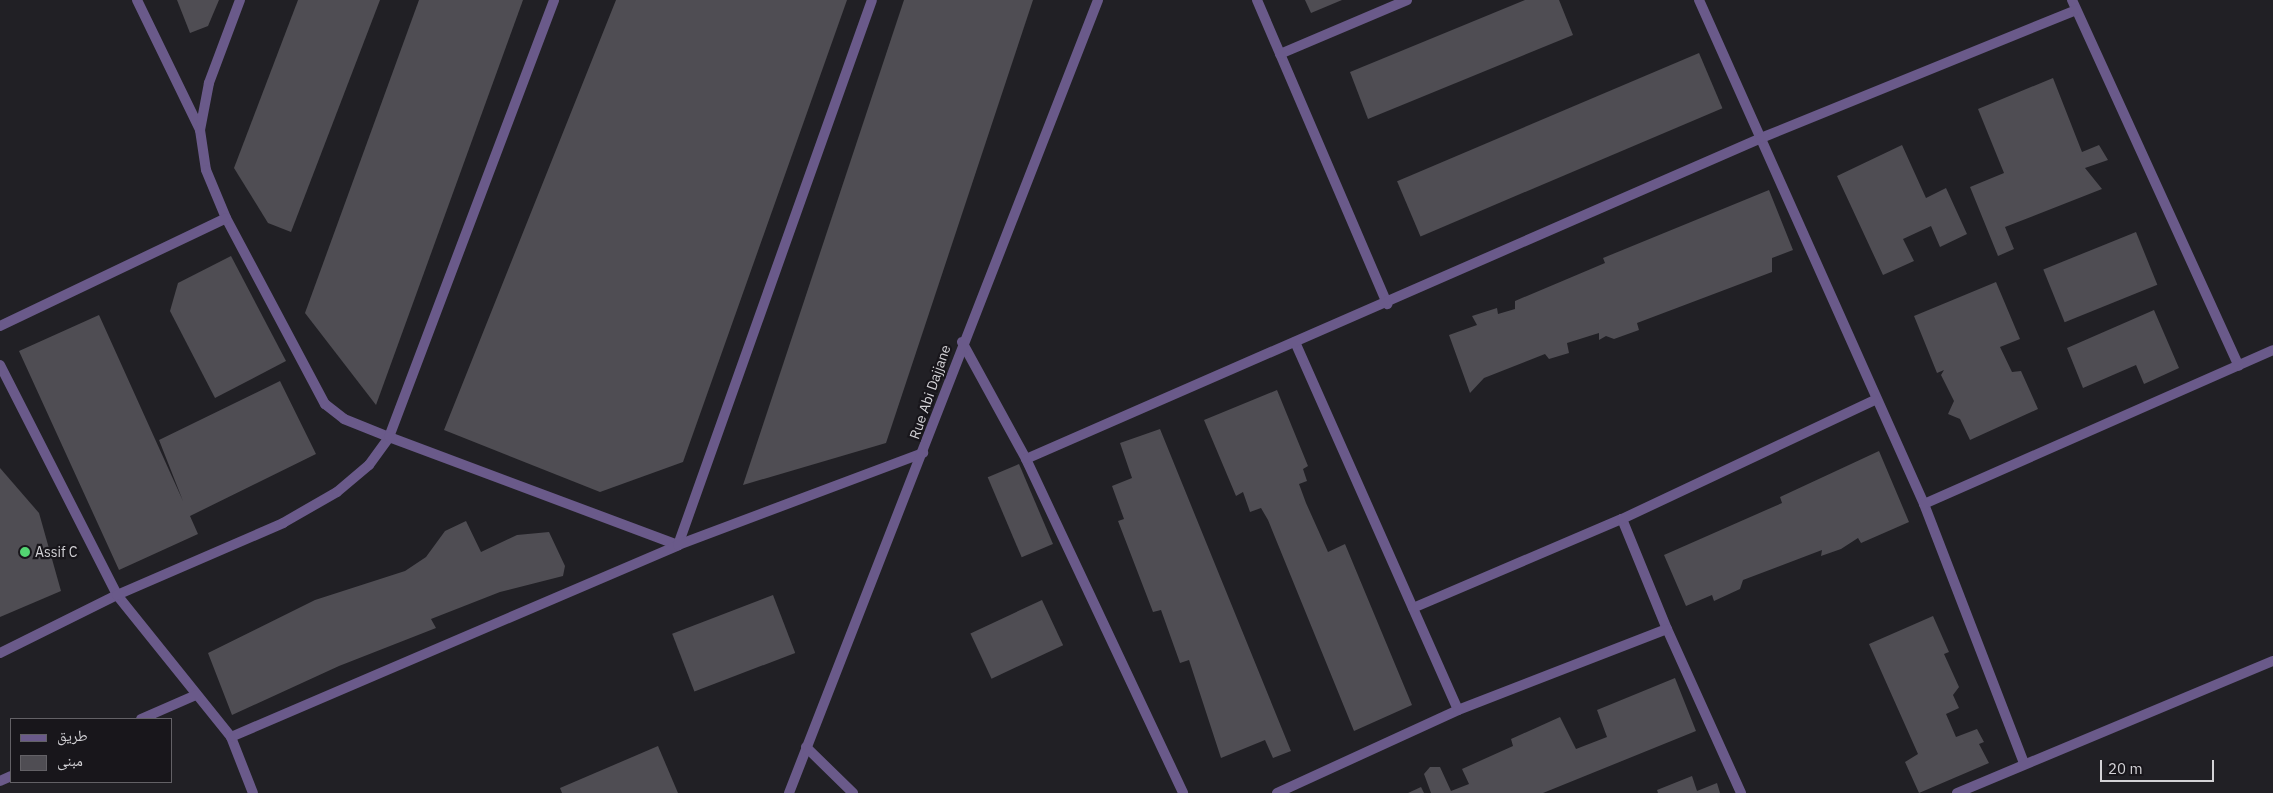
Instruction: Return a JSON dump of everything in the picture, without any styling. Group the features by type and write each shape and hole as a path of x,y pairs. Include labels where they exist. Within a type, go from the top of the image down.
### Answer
{"street":[{"path":"137,0 200,130 206,170 226,218 325,404 344,419 678,545"},
{"path":"200,130 209,84 240,0"},
{"path":"0,653 117,595 283,523 337,492 369,465 390,437 554,0"},
{"path":"678,545 872,0"},
{"name":"Rue Abi Dajjane","path":"789,793 923,453 962,342 1098,0"},
{"path":"1257,0 1387,304"},
{"path":"1280,54 1407,0"},
{"path":"1699,0 1875,400 1924,504 2024,763"},
{"path":"1026,459 1387,304 1761,138 2074,5 2239,366"},
{"path":"0,326 226,218"},
{"path":"962,342 1026,459 1183,793"},
{"path":"1295,342 1458,710"},
{"path":"1924,504 2273,350"},
{"path":"0,366 117,595 231,737 254,793"},
{"path":"1413,608 1622,519 1875,400"},
{"path":"231,737 678,545 923,453"},
{"path":"1622,519 1667,629 1741,793"},
{"path":"1276,793 1458,710 1667,629"},
{"path":"1957,793 2024,763 2273,661"},
{"path":"143,718 196,695"},
{"path":"806,747 852,793"}],"building":[{"path":"177,0 219,0 208,26 190,33"},
{"path":"298,0 380,0 291,232 268,223 234,168"},
{"path":"419,0 523,0 376,405 305,313"},
{"path":"616,0 847,0 683,462 600,492 444,430"},
{"path":"904,0 1033,0 886,443 743,485"},
{"path":"1305,0 1342,0 1311,13"},
{"path":"1525,0 1559,0 1573,35 1368,119 1350,72"},
{"path":"1699,53 1722,108 1421,236 1397,181"},
{"path":"2053,78 2082,152 2099,145 2108,160 2085,168 2102,189 2005,227 2014,249 1998,256 1970,187 2004,173 1978,109"},
{"path":"1902,145 1926,198 1946,188 1967,234 1940,247 1931,226 1903,239 1914,261 1883,275 1837,176"},
{"path":"1769,190 1793,250 1772,258 1772,272 1637,323 1639,330 1614,339 1606,336 1599,340 1599,333 1567,343 1569,353 1549,359 1545,354 1484,378 1470,393 1449,335 1477,325 1472,316 1497,308 1498,314 1515,309 1515,301 1605,263 1603,258"},
{"path":"2136,232 2157,285 2065,322 2043,269"},
{"path":"231,256 286,361 215,398 170,311 178,283"},
{"path":"1996,282 2020,339 2000,347 2012,372 2021,371 2038,409 1970,440 1960,419 1948,414 1954,401 1941,375 1944,370 1937,373 1914,316"},
{"path":"2154,310 2179,368 2144,384 2136,365 2083,388 2067,348"},
{"path":"99,315 183,501 159,440 280,381 316,454 190,516 198,534 119,570 19,351"},
{"path":"1277,390 1308,466 1303,469 1307,481 1299,484 1306,503 1328,552 1345,544 1412,705 1354,731 1268,520 1261,508 1250,512 1243,492 1236,496 1204,420"},
{"path":"1160,429 1291,751 1273,758 1265,740 1221,758 1189,660 1180,663 1161,610 1153,612 1118,521 1124,519 1112,486 1132,478 1120,443"},
{"path":"1879,451 1909,522 1861,543 1858,538 1841,549 1821,556 1822,550 1743,580 1740,589 1714,601 1712,595 1686,606 1664,555 1782,503 1780,497"},
{"path":"1019,464 1053,544 1022,557 988,477"},
{"name":"Assif C","path":"0,468 39,513 61,591 0,617"},
{"path":"466,521 481,552 517,535 549,532 565,566 563,576 500,592 431,619 436,628 339,666 232,715 208,653 315,600 405,571 426,557 445,531"},
{"path":"773,595 795,653 694,692 672,634"},
{"path":"1042,600 1063,645 992,679 970,633"},
{"path":"1933,616 1949,652 1944,654 1959,687 1953,695 1959,708 1946,714 1956,737 1977,729 1984,742 1979,744 1989,763 1919,793 1905,762 1918,754 1869,644"},
{"path":"1675,678 1696,731 1543,793 1431,793 1424,774 1430,767 1440,767 1451,791 1469,784 1462,769 1513,746 1511,739 1560,717 1576,749 1607,737 1597,710"},
{"path":"658,746 678,793 562,793 560,788"},
{"path":"1692,776 1697,791 1717,783 1720,793 1658,793 1657,790"},
{"path":"1421,787 1424,793 1408,793"}],"place":[{"name":"Assif C","path":"25,552"}]}
